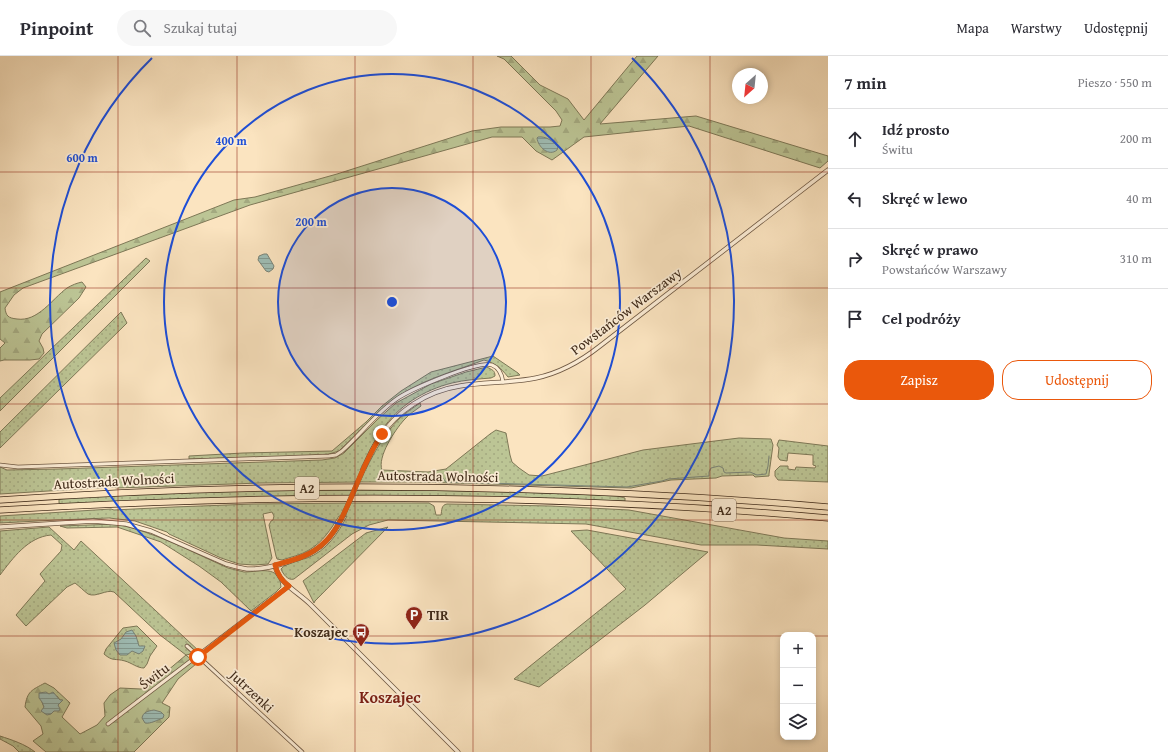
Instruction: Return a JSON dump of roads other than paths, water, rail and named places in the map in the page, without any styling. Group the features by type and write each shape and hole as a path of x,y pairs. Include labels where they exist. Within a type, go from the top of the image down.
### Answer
{"highway":[{"name":"Autostrada Wolności","path":"0,500 167,491 398,487 621,493 828,507"},
{"name":"Autostrada Wolności","path":"0,510 202,500 392,498 595,503 724,510 828,518"}],"street":[{"name":"Powstańców Warszawy","path":"0,527 93,521 117,522 152,531 231,566 251,569 302,558 315,551 330,536 343,516 375,445 385,430 397,417 412,405 434,393 453,387 470,384 532,379 548,375 564,369 584,358 828,170"},
{"path":"0,465 11,467 336,455 342,451 388,405 425,384 475,366 487,364 493,365 499,370 503,382"},
{"path":"275,565 277,572 285,583 310,604 458,752"},
{"name":"Świtu","path":"108,724 198,657 289,586"},
{"name":"Jutrzenki","path":"187,646 302,752"}],"water":[{"path":"538,137 544,137 552,141 558,147 557,150 554,152 547,152 544,150 539,145"},
{"path":"267,254 274,266 269,272 266,271 258,260 259,256"},
{"path":"132,630 136,636 139,646 145,646 143,651 139,654 132,651 127,655 120,655 116,650 114,643 121,639 126,632"},
{"path":"46,692 49,694 53,692 60,700 63,700 58,705 60,709 59,711 54,711 47,715 41,711 44,707 39,698 39,693"},
{"path":"154,710 161,712 164,715 163,718 145,723 142,718 143,714"}],"waterway":[{"path":"442,477 446,482 627,487 668,479 709,476 711,468 719,466 723,468 724,472 726,473 750,472 757,475 766,474 769,456"}],"place":[{"name":"TIR","path":"414,630"},
{"name":"Koszajec","path":"361,647"}],"district":[{"name":"Koszajec","path":"390,697"}]}
